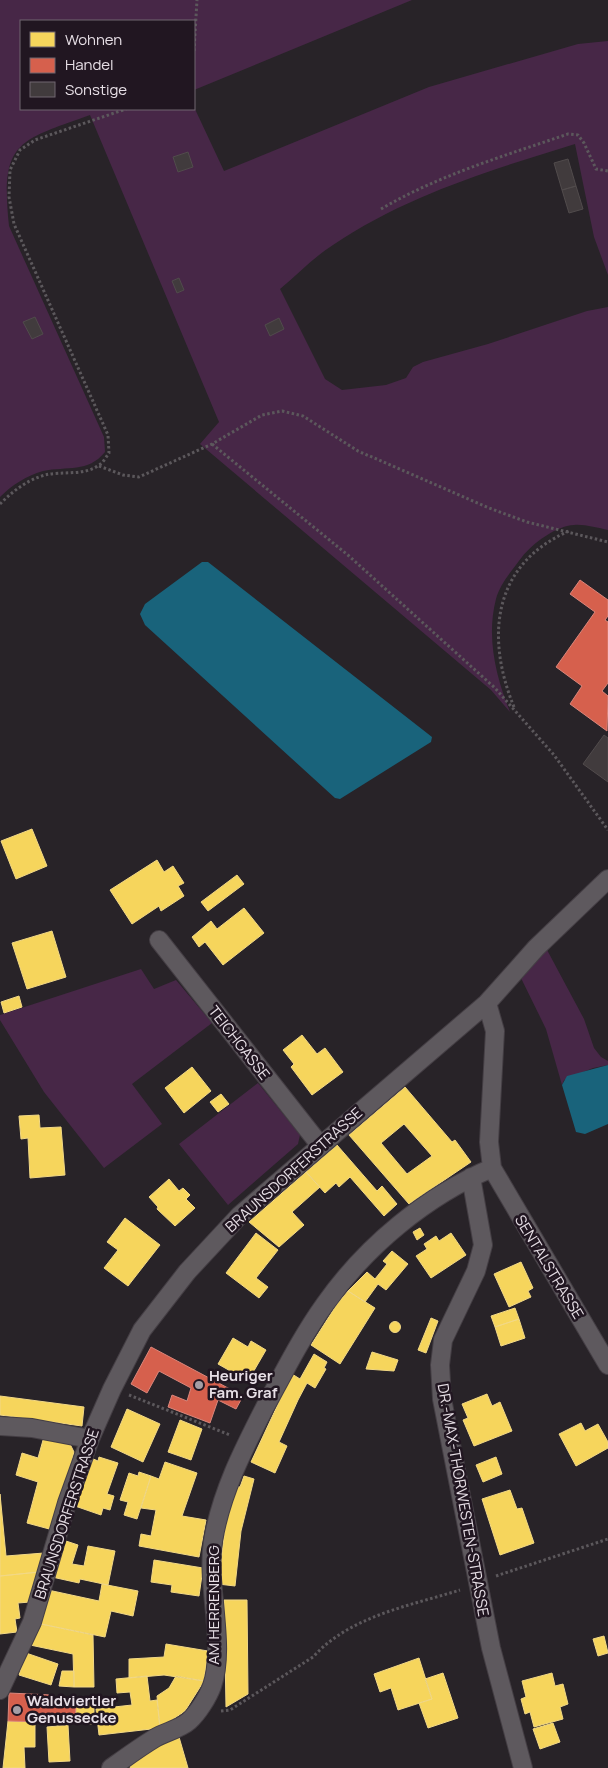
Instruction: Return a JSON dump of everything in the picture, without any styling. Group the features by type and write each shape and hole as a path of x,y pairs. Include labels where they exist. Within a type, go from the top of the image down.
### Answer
{"street":[{"name":"BRAUNSDORFERSTRASSE","path":"0,1690 32,1622 67,1503 90,1438 142,1330 188,1272 240,1215 487,1003 536,948 608,879"},
{"name":"TEICHGASSE","path":"159,940 320,1145"},
{"path":"487,1003 495,1031 489,1142 492,1168"},
{"name":"AM HERRENBERG","path":"111,1768 154,1738 189,1721 203,1703 212,1685 216,1652 212,1587 212,1543 220,1503 247,1441 290,1360 325,1304 361,1262 404,1221 442,1192 492,1168"},
{"name":"SENTALSTRASSE","path":"492,1168 552,1274 608,1365"},
{"name":"DR.-MAX-THORWESTEN-STRASSE","path":"471,1177 483,1245 476,1271 443,1340 440,1365 442,1399 491,1648 523,1768"},
{"path":"0,1426 32,1428 90,1438"}],"path":[{"path":"195,33 197,0"},
{"path":"0,504 13,491 29,481 46,475 84,471 99,466 109,453 108,435 14,224 9,197 10,170 20,150 35,140 123,110"},
{"path":"381,209 406,194 462,170 568,134 578,135 584,143 596,169 608,170"},
{"path":"99,466 123,476 139,477 212,444 262,415 282,412 296,415 322,427 358,451 427,482 527,522 608,542"},
{"path":"212,444 349,556 495,688 554,755 608,830"},
{"path":"515,710 505,685 499,658 498,627 502,600 514,574 532,552 549,540 569,531"},
{"path":"112,1389 247,1441"},
{"path":"203,1703 220,1712 230,1710 313,1657 323,1646 369,1618 478,1584 608,1539"}],"shaded area":[{"path":"0,0 412,0 195,90 195,20 20,20 20,110 195,109 224,171 429,87 578,44 608,41 608,275 594,237 575,144 481,174 390,212 361,227 326,250 280,289 325,379 342,390 386,385 406,378 413,367 423,362 488,344 587,311 608,307 608,530 578,525 560,528 539,541 527,552 500,588 493,613 492,642 500,685 510,712 491,690 200,444 219,422 90,115 46,131 30,139 19,148 12,160 8,176 7,198 9,226 104,437 105,452 92,463 84,466 43,471 31,475 14,485 0,497"},
{"path":"546,948 584,1019 594,1048 601,1057 608,1061 608,1065 593,1068 564,1080 562,1085 546,1029 520,976"},
{"path":"141,969 154,989 176,980 212,1023 132,1084 162,1124 104,1168 44,1092 0,1020 0,1015"},
{"path":"258,1083 300,1135 298,1144 228,1205 179,1144"}],"water":[{"path":"202,562 208,562 432,737 431,742 340,799 335,798 145,625 140,614 145,604"},
{"path":"608,1065 608,1124 585,1134 576,1132 562,1085 567,1076"}],"building: Wohnen":[{"path":"32,829 47,866 16,879 1,841"},
{"path":"157,860 164,872 173,866 184,883 178,886 184,896 161,911 159,906 132,924 110,890"},
{"path":"237,875 244,884 208,911 201,902"},
{"path":"244,908 264,933 223,965 205,942 199,947 192,937 211,921 217,929"},
{"path":"52,931 66,977 27,989 12,943"},
{"path":"19,996 22,1007 4,1013 1,1002"},
{"path":"302,1035 317,1054 325,1048 343,1072 312,1095 291,1067 294,1064 283,1050"},
{"path":"192,1067 211,1091 184,1113 165,1088"},
{"path":"405,1087 452,1142 455,1140 471,1162 409,1204 349,1135","holes":["404,1124 432,1156 407,1174 381,1143"]},
{"path":"221,1094 229,1104 218,1112 210,1102"},
{"path":"39,1115 40,1128 61,1127 65,1175 30,1178 28,1138 21,1139 19,1116"},
{"path":"337,1145 377,1191 382,1186 397,1204 384,1216 350,1177 339,1187 336,1183 325,1193 306,1172"},
{"path":"306,1172 320,1187 292,1212 304,1225 279,1247 249,1222"},
{"path":"169,1179 179,1191 183,1188 190,1195 186,1199 195,1208 175,1226 157,1209 158,1207 149,1197"},
{"path":"125,1218 160,1245 128,1286 104,1268 118,1250 107,1242"},
{"path":"420,1228 424,1235 417,1240 413,1232"},
{"path":"256,1233 278,1250 256,1278 268,1287 259,1298 226,1273"},
{"path":"451,1233 466,1255 431,1278 416,1256 427,1249 424,1244 436,1236 439,1241"},
{"path":"392,1251 408,1264 386,1290 378,1284 365,1302 348,1291 367,1272 375,1279 387,1264 383,1261"},
{"path":"521,1262 533,1288 528,1291 531,1297 509,1307 494,1274"},
{"path":"348,1291 375,1308 340,1364 311,1345 337,1304"},
{"path":"515,1308 519,1319 495,1327 491,1316"},
{"path":"431,1318 438,1321 426,1353 418,1350"},
{"path":"519,1319 525,1338 501,1346 495,1327"},
{"path":"393,1322 397,1322 400,1327 399,1331 393,1332 390,1329 390,1325"},
{"path":"233,1338 248,1347 251,1341 266,1350 248,1381 218,1364"},
{"path":"372,1352 398,1360 394,1371 366,1369"},
{"path":"314,1354 327,1362 324,1368 326,1369 315,1388 307,1383 298,1400 279,1442 287,1446 275,1473 251,1462 292,1374 300,1379"},
{"path":"487,1394 492,1406 500,1402 512,1431 474,1446 463,1420 468,1418 462,1404"},
{"path":"0,1396 84,1407 82,1426 0,1415"},
{"path":"127,1409 160,1424 143,1462 111,1447"},
{"path":"180,1420 202,1429 191,1460 168,1452"},
{"path":"581,1423 585,1431 598,1424 608,1442 608,1448 576,1466 559,1434"},
{"path":"45,1433 68,1440 74,1452 53,1530 27,1523 38,1482 16,1475 22,1453 38,1458"},
{"path":"99,1457 118,1463 107,1494 114,1496 110,1510 103,1508 101,1515 75,1506 91,1458 98,1461"},
{"path":"496,1457 502,1474 483,1482 476,1465"},
{"path":"165,1462 197,1473 182,1516 206,1520 199,1557 139,1546 141,1534 151,1536 156,1510 141,1508 151,1476 159,1479"},
{"path":"139,1472 151,1476 137,1519 124,1515 128,1502 120,1500 129,1473 138,1476"},
{"path":"244,1476 254,1479 241,1531 235,1586 218,1584 225,1529 235,1486 240,1487"},
{"path":"510,1490 517,1509 522,1508 534,1543 500,1555 482,1499"},
{"path":"0,1494 6,1556 44,1553 39,1572 0,1576"},
{"path":"63,1540 78,1545 72,1564 84,1566 88,1546 115,1551 108,1585 80,1579 79,1583 52,1577"},
{"path":"154,1560 203,1568 199,1596 171,1592 172,1585 151,1582"},
{"path":"39,1572 30,1602 18,1603 20,1618 15,1619 17,1632 0,1634 0,1576"},
{"path":"102,1584 138,1591 133,1616 111,1611 105,1637 41,1624 48,1590 99,1601"},
{"path":"224,1600 247,1600 248,1694 226,1707"},
{"path":"41,1624 93,1635 94,1687 74,1687 73,1654 30,1645"},
{"path":"604,1636 608,1653 598,1656 593,1639"},
{"path":"166,1644 208,1651 204,1681 164,1675 129,1678 129,1659 164,1657"},
{"path":"26,1653 58,1664 51,1685 19,1675"},
{"path":"419,1658 432,1699 398,1710 391,1688 380,1692 374,1674"},
{"path":"62,1671 74,1671 74,1687 59,1686"},
{"path":"443,1673 458,1718 428,1728 419,1703 432,1699 425,1679"},
{"path":"552,1673 555,1686 563,1684 568,1704 560,1707 563,1719 534,1727 530,1712 525,1714 521,1699 526,1697 522,1681"},
{"path":"147,1676 150,1701 157,1700 160,1728 99,1735 96,1709 132,1705 130,1692 117,1693 116,1679"},
{"path":"176,1676 204,1681 185,1711 160,1728 157,1696 169,1688"},
{"path":"76,1698 94,1698 94,1724 75,1723"},
{"path":"8,1721 35,1721 35,1747 24,1747 25,1768 3,1768"},
{"path":"553,1723 560,1742 540,1749 533,1729"},
{"path":"68,1725 70,1761 49,1762 47,1727"},
{"path":"179,1737 188,1768 130,1768 133,1760 153,1746"}],"building: Handel":[{"path":"580,580 608,600 608,616 605,620 608,622 608,683 602,691 608,696 607,731 570,704 582,686 556,667 595,612 570,594"},
{"path":"151,1347 243,1396 236,1409 218,1400 210,1423 168,1407 172,1395 187,1401 191,1388 159,1371 147,1393 131,1384"},
{"path":"9,1693 51,1695 51,1704 76,1705 75,1723 8,1721"}],"building: Sonstige":[{"path":"188,152 193,167 178,172 173,157"},
{"path":"568,159 576,186 562,190 554,163"},
{"path":"576,186 583,209 569,213 562,190"},
{"path":"179,278 184,290 177,293 172,281"},
{"path":"35,317 43,334 32,339 23,322"},
{"path":"279,318 284,329 270,336 265,325"},
{"path":"604,735 608,738 608,782 583,764"}],"place":[{"name":"Heuriger Fam. Graf","path":"199,1385"},
{"name":"Waldviertler Genussecke","path":"17,1710"}]}
